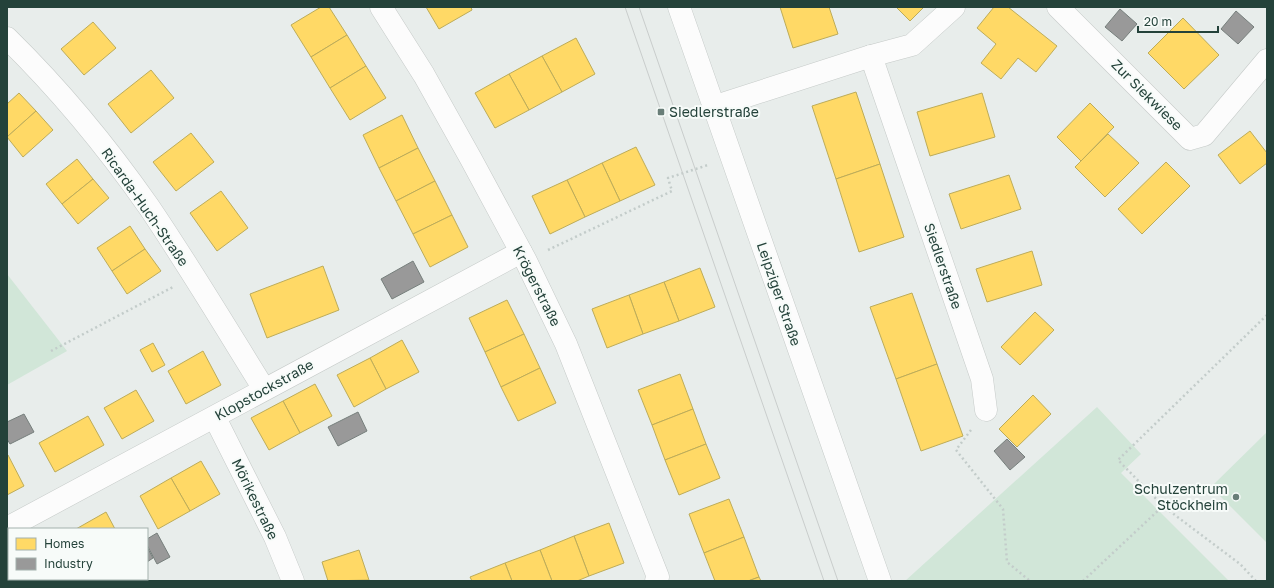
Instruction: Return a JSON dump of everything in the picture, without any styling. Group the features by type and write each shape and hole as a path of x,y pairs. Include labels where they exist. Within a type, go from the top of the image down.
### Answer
{"street":[{"name":"Krögerstraße","path":"381,7 424,75 521,252 566,344 658,577 656,581"},
{"name":"Leipziger Straße","path":"679,7 880,581"},
{"path":"713,107 871,56 912,46 954,7"},
{"name":"Zur Siekwiese","path":"1058,7 1190,139 1204,135 1267,60"},
{"name":"Ricarda-Huch-Straße","path":"7,38 62,98 116,162 149,208 264,389"},
{"name":"Siedlerstraße","path":"871,56 982,379 986,410"},
{"name":"Klopstockstraße","path":"7,528 215,418 264,389 521,252"},
{"name":"Mörikestraße","path":"215,418 275,537 293,581"}],"path":[{"path":"547,251 672,191 668,178 714,163"},
{"path":"51,351 193,276"},
{"path":"1256,581 1240,564 1162,506 1118,460 1267,314"},
{"path":"986,410 956,450 1003,508 1007,562 1030,581"},
{"path":"1082,581 1162,506"}],"green space":[{"path":"7,274 67,351 7,385"},
{"path":"1097,407 1141,454 1121,473 1229,581 905,581"},
{"path":"1267,432 1267,543 1211,487"}],"building: Homes":[{"path":"321,7 329,7 347,35 311,57 291,25"},
{"path":"426,7 471,7 472,10 439,29"},
{"path":"780,7 829,7 838,34 793,48"},
{"path":"896,7 924,7 910,21"},
{"path":"994,7 1008,7 1057,46 1036,72 1018,58 1001,79 981,63 996,44 977,28"},
{"path":"1183,18 1219,55 1184,89 1148,53"},
{"path":"93,22 116,48 84,75 61,49"},
{"path":"347,35 366,66 330,88 311,57"},
{"path":"576,38 595,74 562,92 542,56"},
{"path":"542,56 562,92 529,110 509,74"},
{"path":"366,66 386,98 350,120 330,88"},
{"path":"151,70 174,98 131,133 108,104"},
{"path":"509,74 529,110 495,128 475,93"},
{"path":"856,92 880,164 836,179 812,106"},
{"path":"19,93 36,111 7,137 7,104"},
{"path":"982,93 995,137 930,156 917,112"},
{"path":"1090,103 1114,127 1081,161 1057,137"},
{"path":"36,111 53,130 23,157 7,137"},
{"path":"402,115 418,148 379,168 363,135"},
{"path":"1250,131 1267,153 1267,163 1240,184 1218,155"},
{"path":"191,133 214,162 176,191 153,162"},
{"path":"1108,134 1139,163 1105,197 1075,167"},
{"path":"636,147 655,185 620,201 602,163"},
{"path":"418,148 435,181 396,201 379,168"},
{"path":"77,159 93,179 62,204 46,184"},
{"path":"1166,162 1190,186 1142,234 1118,209"},
{"path":"602,163 620,201 585,217 567,180"},
{"path":"880,164 904,237 859,252 836,179"},
{"path":"1009,175 1021,209 961,229 949,194"},
{"path":"93,179 109,198 78,224 62,204"},
{"path":"567,180 585,217 550,234 532,196"},
{"path":"435,181 452,215 413,234 396,201"},
{"path":"221,191 248,228 217,251 190,213"},
{"path":"452,215 468,247 430,267 413,234"},
{"path":"130,226 145,249 112,271 97,248"},
{"path":"145,249 161,271 127,294 112,271"},
{"path":"1032,251 1042,285 987,302 976,269"},
{"path":"323,266 339,310 267,338 250,294"},
{"path":"700,268 715,307 679,321 664,282"},
{"path":"664,282 679,321 643,334 629,295"},
{"path":"912,293 937,364 896,379 870,307"},
{"path":"629,295 643,334 607,348 592,309"},
{"path":"507,300 524,334 485,352 469,318"},
{"path":"1035,312 1054,330 1020,365 1001,347"},
{"path":"524,334 540,368 501,387 485,352"},
{"path":"402,340 419,372 386,389 370,358"},
{"path":"153,343 165,365 152,372 140,350"},
{"path":"203,351 221,385 186,404 168,371"},
{"path":"370,358 386,389 354,407 337,375"},
{"path":"937,364 963,436 921,451 896,379"},
{"path":"540,368 556,403 518,421 501,387"},
{"path":"680,374 693,409 652,425 638,390"},
{"path":"315,384 332,416 300,433 283,401"},
{"path":"136,390 154,421 122,439 104,408"},
{"path":"1033,395 1051,414 1017,447 999,429"},
{"path":"283,401 300,433 269,450 251,418"},
{"path":"693,409 706,444 665,460 652,425"},
{"path":"88,416 104,445 55,472 39,443"},
{"path":"706,444 720,478 679,495 665,460"},
{"path":"8,455 24,486 7,495 7,456"},
{"path":"201,461 220,494 190,511 171,478"},
{"path":"171,478 190,511 158,529 140,496"},
{"path":"729,499 744,537 704,553 689,514"},
{"path":"106,512 114,528 78,528"},
{"path":"609,523 624,563 589,576 574,536"},
{"path":"574,536 589,576 577,581 552,581 540,550"},
{"path":"744,537 759,577 748,581 715,581 704,553"},
{"path":"359,550 369,580 328,581 322,562"},
{"path":"540,550 552,581 512,581 505,563"},
{"path":"505,563 512,581 472,581 470,577"},
{"path":"7,566 8,580 26,581 7,581"},
{"path":"759,577 761,581 748,581"}],"building: Industry":[{"path":"1120,9 1137,24 1122,41 1105,27"},
{"path":"1236,11 1254,27 1238,44 1221,29"},
{"path":"413,261 424,282 392,299 381,279"},
{"path":"358,412 367,431 338,446 328,427"},
{"path":"24,414 34,432 10,444 7,439 7,422"},
{"path":"1007,439 1025,457 1010,470 994,451"},
{"path":"157,533 170,557 157,564 148,547 148,538"},
{"path":"148,549 153,558 148,561"}],"tram line":[{"path":"625,7 824,581"},
{"path":"639,7 838,581"}],"place":[{"name":"Siedlerstraße","path":"661,112"},
{"name":"Schulzentrum Stöckheim","path":"1236,497"}]}
